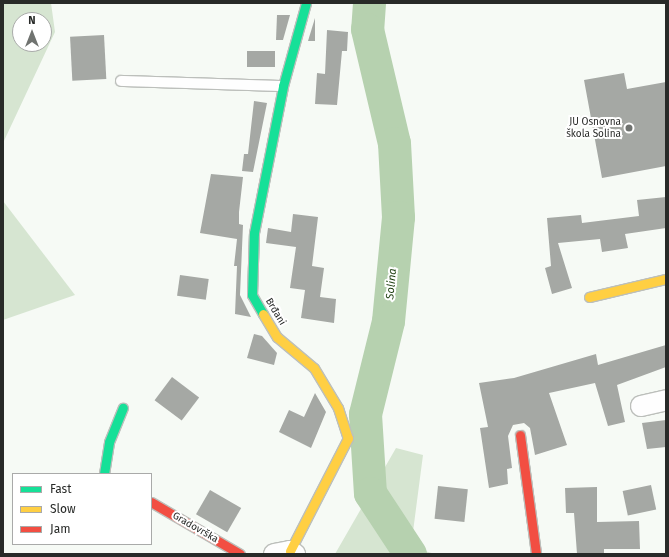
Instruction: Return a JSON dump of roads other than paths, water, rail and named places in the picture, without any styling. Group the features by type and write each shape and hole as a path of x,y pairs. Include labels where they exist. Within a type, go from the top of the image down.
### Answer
{"street":[{"name":"Brđani","path":"286,553 348,438 338,408 314,368 277,337 252,295 254,233 284,86 306,3"},
{"path":"589,297 666,278"},
{"path":"641,406 666,400"},
{"path":"104,473 108,442 123,408"},
{"path":"520,435 536,554"},
{"name":"Gradovrška","path":"152,503 240,554"}],"lane":[{"path":"121,81 284,86"}],"waterway":[{"name":"Solina","path":"369,3 367,29 394,143 398,217 388,321 365,414 370,493 410,554"}],"place":[{"name":"JU Osnovna škola Solina","path":"629,128"}]}
